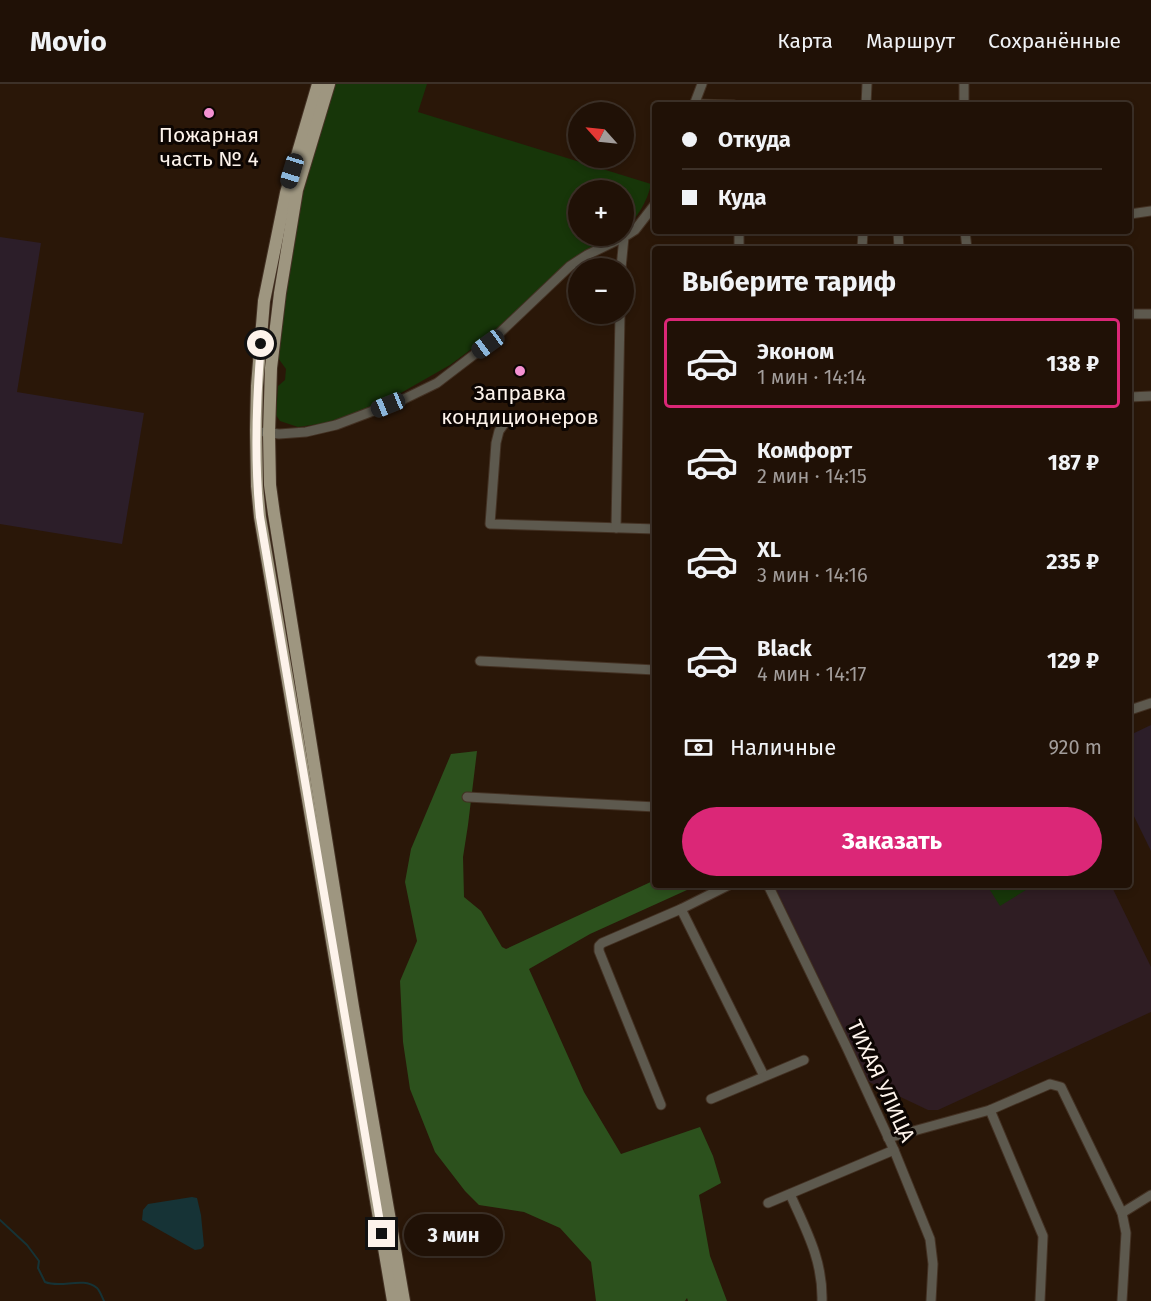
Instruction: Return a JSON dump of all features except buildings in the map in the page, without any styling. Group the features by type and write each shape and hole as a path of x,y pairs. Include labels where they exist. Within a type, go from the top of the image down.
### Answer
{"main road":[{"path":"318,84 286,192 264,301 257,386 257,486 260,517 393,1301"},
{"path":"329,84 297,190 280,293 271,368 270,485 351,996 404,1301"}],"street":[{"path":"696,102 702,84"},
{"path":"867,84 867,102"},
{"path":"964,84 964,102"},
{"path":"1132,214 1151,211"},
{"path":"634,231 650,216"},
{"path":"256,430 279,434 306,432 336,425 402,400 436,383 488,344 570,266 606,246"},
{"path":"1132,314 1151,314"},
{"path":"616,528 620,324"},
{"path":"1132,397 1151,396"},
{"path":"504,424 496,443 490,524 652,529"},
{"path":"480,661 652,670"},
{"path":"1132,709 1151,703"},
{"path":"467,797 652,807"},
{"path":"661,1105 599,951 599,946 602,942 681,909 723,888"},
{"name":"ТИХАЯ УЛИЦА","path":"769,888 894,1150 930,1239 933,1264 931,1301"},
{"path":"681,909 764,1076"},
{"path":"711,1099 804,1060"},
{"path":"888,1138 990,1110 1050,1084 1061,1087 1122,1214 1126,1233 1122,1301"},
{"path":"990,1110 1043,1236 1040,1301"},
{"path":"768,1203 894,1150"},
{"path":"790,1194 816,1254 823,1288 822,1301"},
{"path":"1122,1214 1151,1195"}],"shaded area":[{"path":"0,237 41,243 17,392 144,413 122,544 0,524"},
{"path":"1151,725 1151,851 1132,812 1132,734"},
{"path":"775,888 1112,888 1151,967 1151,1012 938,1110 928,1110 869,1082"}],"green space":[{"path":"333,84 427,84 418,112 568,158 568,168 599,168 651,184 647,197 634,219 634,180 568,180 568,246 594,246 576,258 568,258 568,265 485,339 450,365 385,402 326,423 298,427 280,421 276,415 278,386 285,380 286,369 278,358 284,293 302,184"},
{"path":"477,751 463,857 464,897 481,911 502,947 506,949 652,881 652,888 691,888 590,934 529,969 584,1092 621,1154 700,1127 713,1156 721,1183 699,1195 710,1256 727,1301 688,1301 687,1298 685,1301 596,1301 591,1262 560,1228 524,1212 479,1205 465,1191 435,1152 410,1089 403,1042 400,981 417,941 405,882 411,849 451,754"},
{"path":"989,888 1029,888 1000,906"}],"water":[{"path":"197,1198 201,1215 204,1246 201,1249 195,1250 142,1220 143,1210 148,1204"}],"waterway":[{"path":"0,1220 27,1245 39,1261 38,1268 45,1282 52,1284 85,1283 98,1289 104,1301"}],"place":[{"name":"Пожарная часть № 4","path":"209,113"},
{"name":"Заправка кондиционеров","path":"520,371"}],"route":[{"path":"261,344 256,430 260,517 382,1234"}]}
